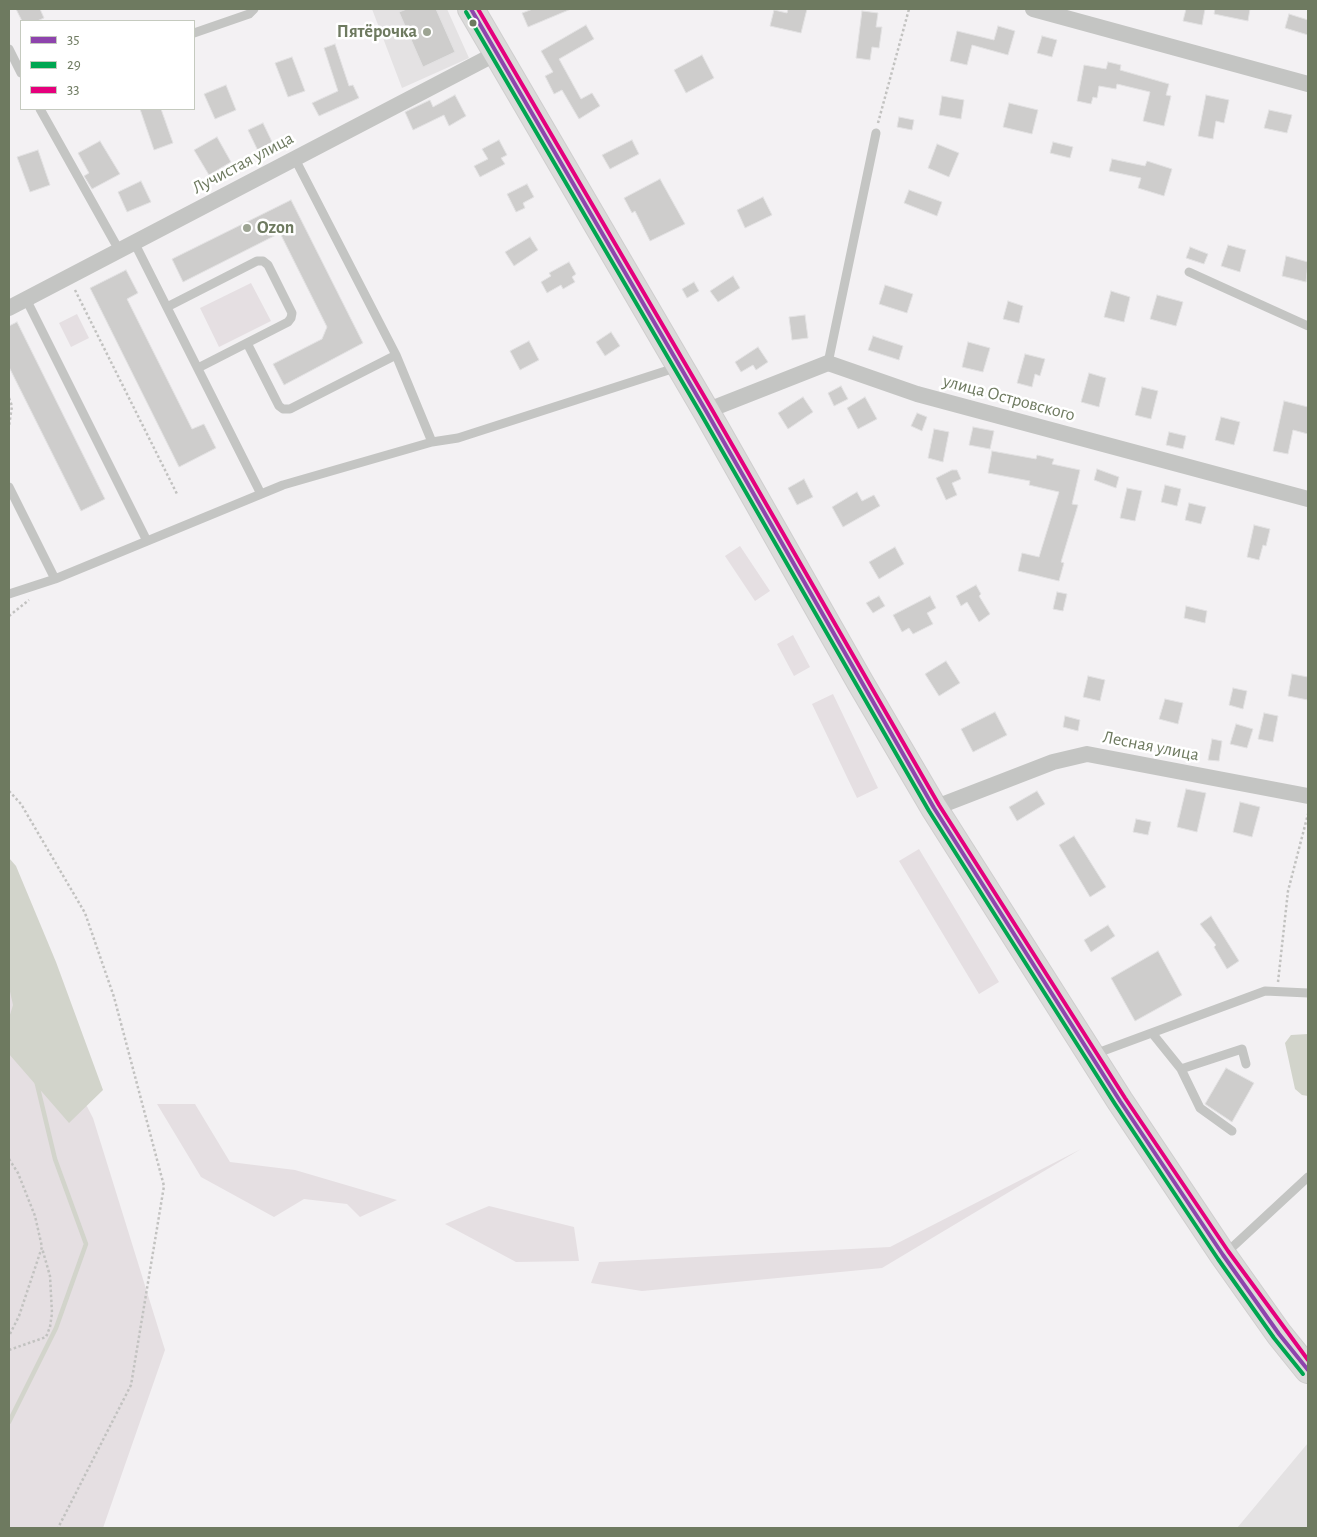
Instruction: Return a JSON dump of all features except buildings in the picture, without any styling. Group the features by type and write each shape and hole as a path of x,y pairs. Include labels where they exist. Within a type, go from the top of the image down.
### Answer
{"main road":[{"path":"471,9 680,366 934,808 1091,1055 1223,1255 1279,1334 1308,1370"}],"street":[{"path":"1033,9 1308,84"},
{"name":"Лучистая улица","path":"9,308 497,53"},
{"path":"706,411 828,362"},
{"name":"улица Островского","path":"828,362 917,394 1308,499"},
{"name":"Лесная улица","path":"934,808 1044,766 1087,754 1308,796"}],"lane":[{"path":"195,33 249,14 254,9"},
{"path":"9,49 20,71"},
{"path":"41,110 119,250"},
{"path":"828,362 876,134"},
{"path":"295,159 396,355 432,442"},
{"path":"134,242 261,494"},
{"path":"167,307 257,262 263,262 272,273 292,313 288,322 198,368"},
{"path":"1189,272 1308,326"},
{"path":"26,299 147,540"},
{"path":"247,343 279,406 283,409 290,409 396,355"},
{"path":"9,594 54,579 284,485 432,442 458,438 680,366"},
{"path":"9,487 54,579"},
{"path":"1091,1055 1264,991 1308,994"},
{"path":"1152,1032 1181,1069 1200,1108 1232,1131"},
{"path":"1181,1069 1242,1049 1246,1064"},
{"path":"1223,1255 1308,1177"}],"path":[{"path":"876,134 909,9"},
{"path":"68,276 177,494"},
{"path":"9,398 12,406 9,426"},
{"path":"9,791 22,804 85,913 114,997 164,1186 131,1385 58,1528"},
{"path":"1264,991 1278,982 1288,891 1308,814"},
{"path":"9,1159 18,1174 35,1216 50,1276 52,1313 46,1337 9,1350"},
{"path":"9,1336 20,1316 42,1247"}],"shaded area":[{"path":"372,9 447,9 469,58 402,88"},
{"path":"251,283 271,321 219,347 200,308"},
{"path":"77,314 89,338 71,347 59,323"},
{"path":"740,546 770,591 755,601 725,556"},
{"path":"793,635 810,667 794,676 777,644"},
{"path":"833,694 878,788 857,798 812,704"},
{"path":"919,849 999,982 979,994 899,861"},
{"path":"9,858 16,866 56,962 103,1090 69,1123 9,1054 9,1018 13,1005 9,987"},
{"path":"9,957 93,1118 165,1350 103,1528 9,1528"},
{"path":"1308,1034 1308,1096 1302,1095 1295,1089 1285,1043 1291,1035"},
{"path":"157,1104 195,1104 230,1162 295,1170 397,1200 360,1217 347,1204 304,1199 274,1217 201,1177"},
{"path":"1081,1149 882,1268 642,1291 591,1283 599,1262 890,1247"},
{"path":"489,1206 574,1227 579,1261 516,1262 445,1224"},
{"path":"1308,1443 1308,1528 1237,1528"}],"waterway":[{"path":"9,1422 56,1328 86,1244 55,1159 36,1080"}],"transit line":[{"name":"35","path":"471,9 706,411 934,808 1120,1101 1223,1255 1279,1334 1308,1370"},
{"name":"33","path":"478,9 711,408 939,805 1125,1098 1228,1251 1308,1360"},
{"name":"29","path":"466,12 701,414 929,811 1115,1104 1218,1259 1274,1338 1303,1374"}],"place":[{"name":"Пятёрочка","path":"427,32"},
{"name":"Ozon","path":"247,228"}]}
